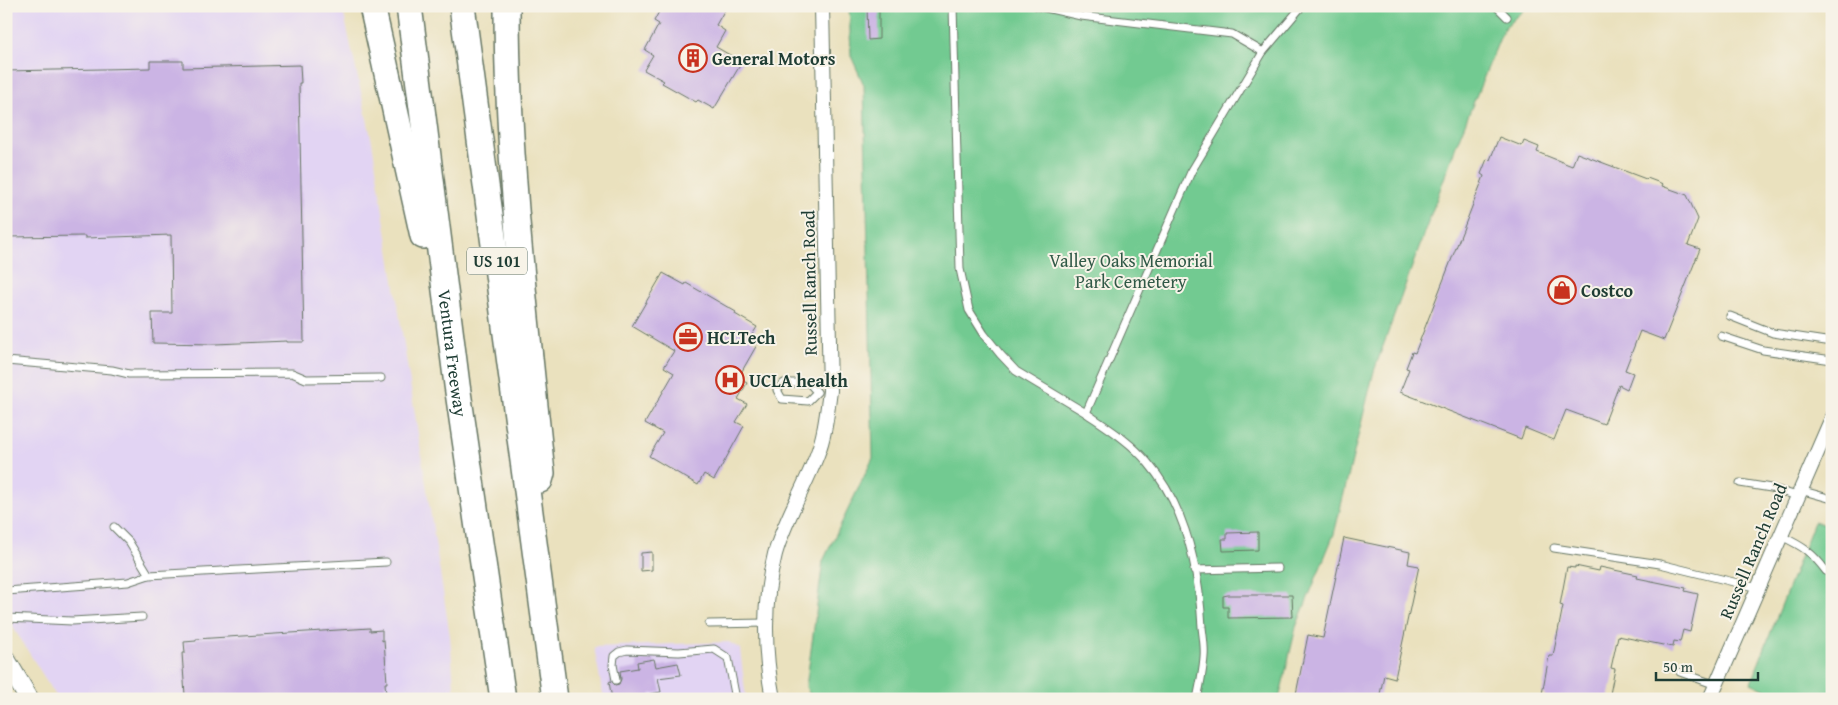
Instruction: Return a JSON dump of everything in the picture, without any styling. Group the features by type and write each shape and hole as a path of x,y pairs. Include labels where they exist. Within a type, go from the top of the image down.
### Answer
{"highway":[{"path":"372,6 457,385"},
{"name":"Ventura Freeway","path":"408,6 457,385 503,699"},
{"name":"US 101","path":"462,6 555,699"},
{"path":"507,6 507,73 517,234 542,472 531,516"}],"main road":[{"path":"6,660 29,699"}],"street":[{"name":"Russell Ranch Road","path":"773,699 766,650 766,623 769,586 775,554 786,523 818,454 826,422 824,392 822,6"},
{"name":"Russell Ranch Road","path":"1710,699 1832,418"}],"lane":[{"path":"953,6 960,270 969,310 984,334 1016,371 1086,413 1126,440 1147,461 1162,481 1176,507 1189,542 1201,604 1204,656 1197,699"},
{"path":"1037,6 1081,16 1232,34 1264,52"},
{"path":"1086,413 1192,172 1264,52 1302,6"},
{"path":"1496,6 1507,17"},
{"path":"1730,316 1773,333 1832,342"},
{"path":"1721,336 1764,350 1832,360"},
{"path":"6,361 112,370 130,374 292,373 306,379 382,378"},
{"path":"784,383 809,383 824,392 808,401 782,399 775,390 784,383"},
{"path":"1740,483 1832,499"},
{"path":"114,527 128,542 149,575"},
{"path":"1780,536 1803,546 1817,558 1826,571"},
{"path":"1554,548 1660,564 1758,588"},
{"path":"6,591 128,582 149,575 386,562"},
{"path":"1194,570 1278,568"},
{"path":"6,618 72,621 142,616"},
{"path":"709,624 766,623"},
{"path":"616,680 614,656 619,652 628,650 679,652 714,649 728,658 736,699"},
{"path":"1680,672 1716,685"}],"shaded area":[{"path":"6,6 342,6 372,142 450,636 455,699 58,699 6,616"},
{"path":"729,642 740,649 746,699 604,699 594,647"}],"green space":[{"name":"Valley Oaks Memorial Park Cemetery","path":"849,6 1528,6 1504,28 1457,143 1374,371 1334,534 1296,627 1279,699 812,699 806,687 823,561 873,458 864,85 851,56"},
{"path":"1814,522 1832,526 1832,699 1785,699 1751,683"}],"building":[{"name":"General Motors","path":"662,6 727,6 716,25 725,31 716,47 742,62 714,109 698,100 696,102 662,83 664,81 644,70 653,55 645,50 659,24 654,21"},
{"path":"867,6 879,6 879,39 868,40"},
{"path":"150,61 183,61 183,68 300,65 304,342 153,343 152,313 172,313 171,235 85,238 85,236 6,237 6,71 150,68"},
{"name":"Costco","path":"1499,137 1522,146 1524,141 1539,147 1537,152 1572,166 1577,153 1663,184 1662,186 1687,195 1698,219 1688,245 1700,249 1664,340 1640,331 1625,370 1633,373 1627,389 1619,385 1604,424 1566,410 1554,440 1525,428 1521,439 1400,392 1409,369 1406,368 1412,352 1415,353 1484,176 1481,174 1487,159 1490,160"},
{"path":"663,273 685,285 686,283 736,312 735,314 757,327 750,338 758,343 738,378 747,383 738,399 747,404 736,422 744,426 714,480 704,474 698,485 649,456 663,433 645,423 674,373 664,367 674,351 632,326"},
{"path":"1258,532 1258,550 1223,551 1222,539 1227,539 1227,533"},
{"path":"1344,538 1410,552 1408,564 1419,566 1395,678 1384,675 1379,699 1295,699 1308,635 1323,638"},
{"path":"652,552 652,570 641,571 641,553"},
{"path":"1575,566 1599,571 1600,567 1638,575 1637,578 1686,588 1685,591 1698,594 1690,632 1683,630 1680,642 1674,641 1673,647 1618,636 1611,668 1615,669 1609,699 1544,699 1545,694 1542,694 1549,656 1553,656 1563,606 1560,605 1567,567 1575,568"},
{"path":"1292,595 1293,617 1228,618 1228,607 1223,607 1223,596"},
{"path":"370,628 370,631 382,630 387,683 385,683 386,694 348,699 187,699 187,695 185,695 182,653 185,653 184,642 196,641 196,639"},
{"path":"654,659 656,667 678,663 681,675 658,678 661,692 650,694 652,699 612,699 609,682 611,681 615,685 619,684 621,679 620,671 638,668 637,662"}],"place":[{"name":"General Motors","path":"693,58"},
{"name":"Costco","path":"1562,290"},
{"name":"HCLTech","path":"688,337"},
{"name":"UCLA health","path":"730,380"}]}
